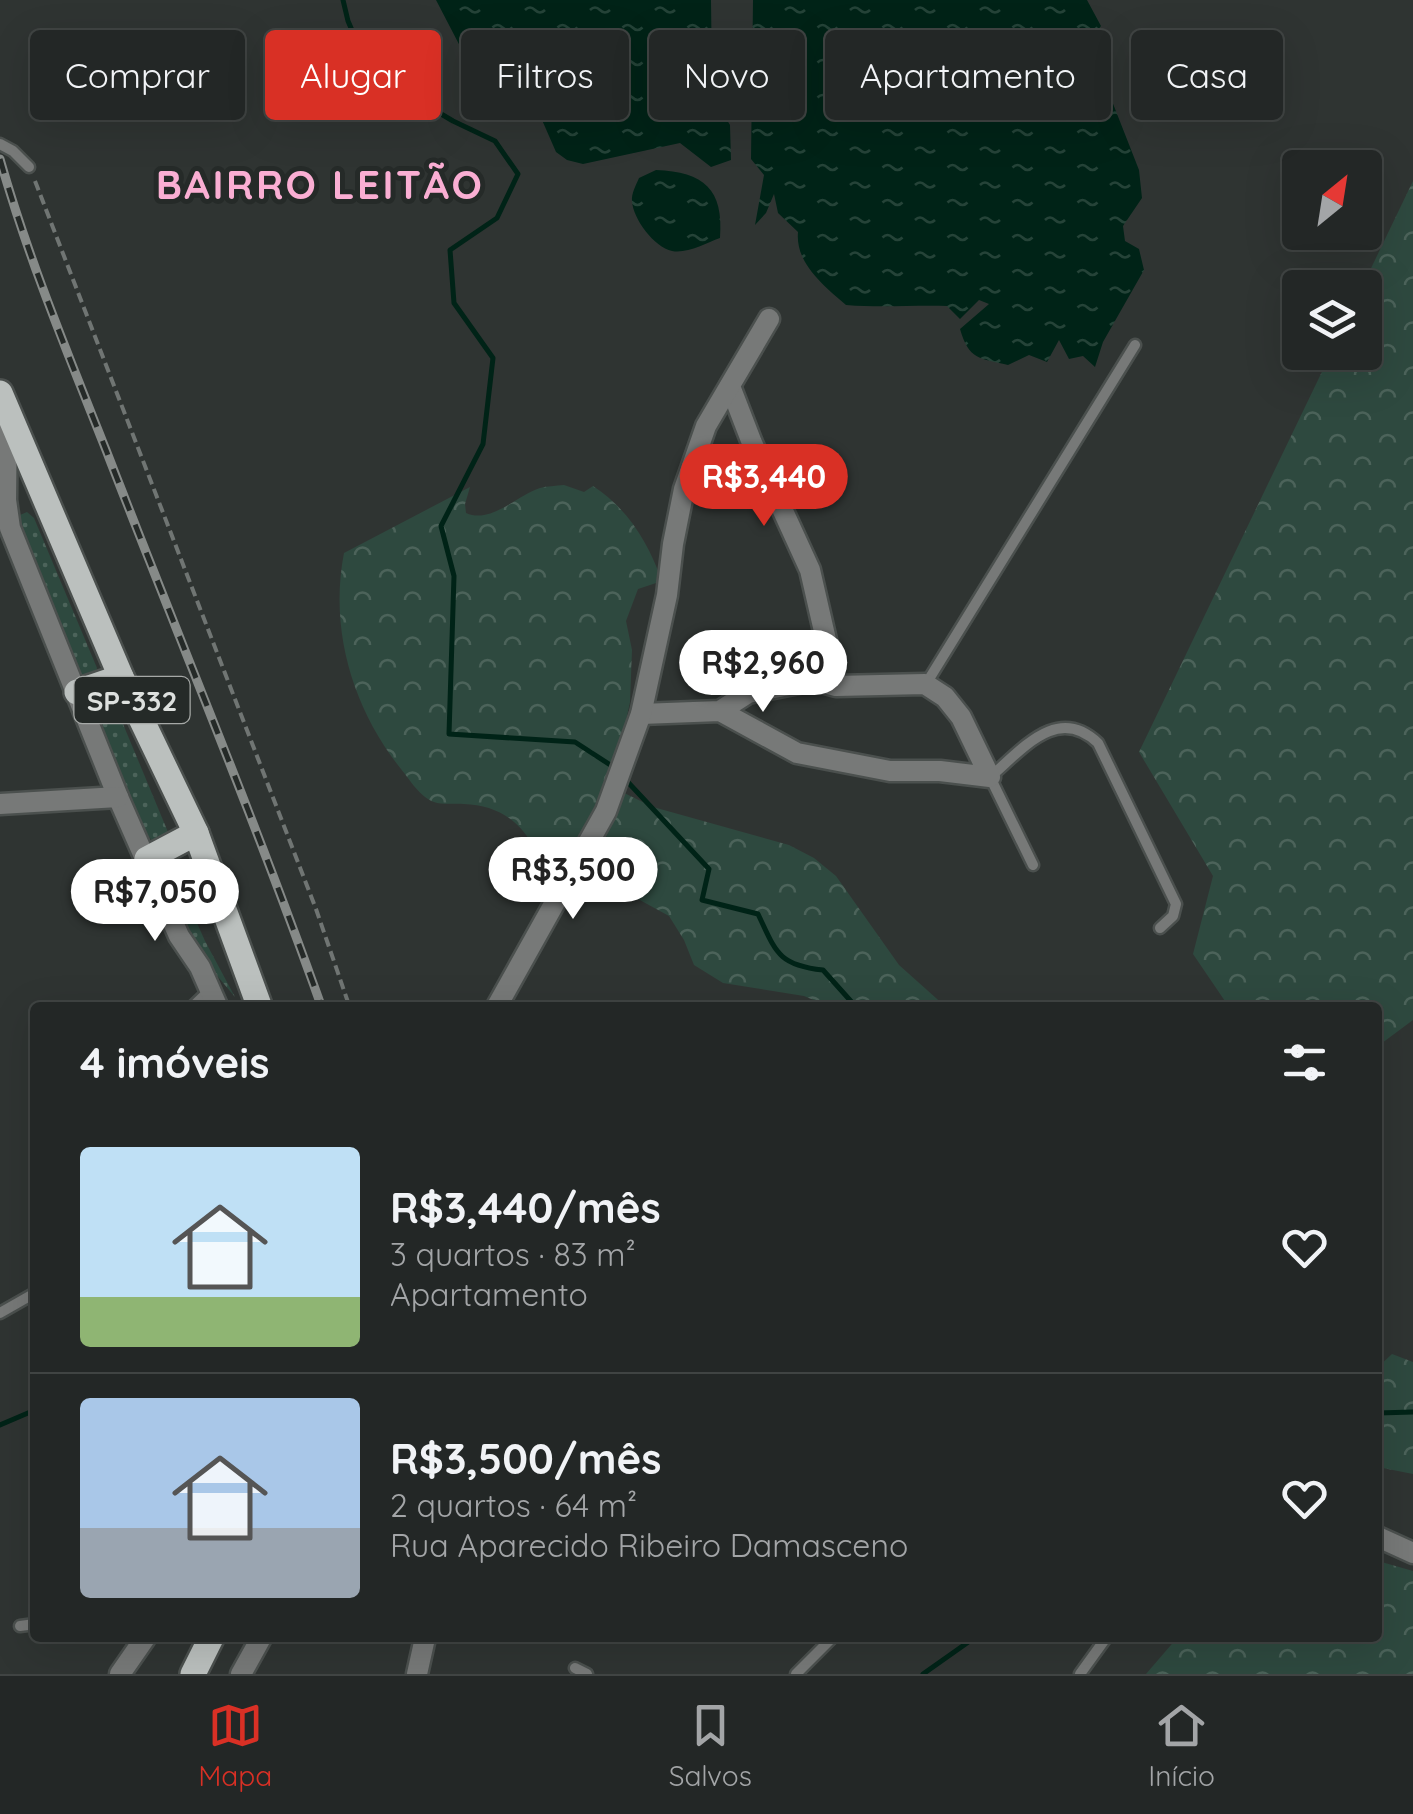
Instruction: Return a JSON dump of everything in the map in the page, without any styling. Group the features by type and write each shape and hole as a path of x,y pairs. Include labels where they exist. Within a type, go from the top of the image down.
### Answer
{"main road":[{"name":"SP-332","path":"4,401 121,677 196,833 258,1002"},
{"path":"77,692 121,677"},
{"path":"147,859 196,833"},
{"path":"193,1674 208,1642"}],"street":[{"path":"499,1002 606,812 641,714 668,595 672,544 684,489 706,426 770,319"},
{"path":"730,386 810,570 829,653 814,680"},
{"path":"4,401 10,528 118,798 179,936 215,998"},
{"path":"641,714 720,710 748,693 814,680 836,686 926,684 945,697 961,717 990,777"},
{"path":"720,710 797,753 890,771 940,770 990,777"},
{"path":"0,804 118,798"},
{"path":"1382,1539 1413,1553"},
{"path":"120,1674 139,1642"},
{"path":"241,1674 259,1642"},
{"path":"417,1674 424,1642"}],"lane":[{"path":"0,144 13,150 29,167"},
{"path":"926,684 1135,344"},
{"path":"1034,865 990,777 1046,730 1086,731 1098,743 1176,904 1174,916 1160,928"},
{"path":"0,1313 30,1297"},
{"path":"20,1626 30,1625"},
{"path":"796,1674 828,1642"},
{"path":"1080,1674 1103,1642"},
{"path":"575,1668 587,1674"}],"path":[{"path":"29,167 316,910 348,1002"}],"green space":[{"path":"1413,181 1413,1020 1382,1043 1382,1002 1226,1002 1193,954 1213,876 1139,752 1323,370 1382,370 1382,270 1370,270"},
{"path":"564,485 584,492 593,486 605,495 627,516 643,540 662,581 638,589 626,621 632,650 630,702 614,777 620,791 653,807 789,845 814,858 836,876 899,965 940,1002 818,1002 804,996 723,983 694,965 669,916 554,853 536,852 516,823 498,811 429,800 401,769 370,721 349,667 340,611 344,553 470,487 466,513 475,515 494,512 540,488"},
{"path":"27,512 34,518 97,668 94,678 78,675 17,522"},
{"path":"107,696 113,700 168,832 164,842 155,845 144,830 95,711 95,705"},
{"path":"178,863 186,875 181,887 235,997 197,952 169,881 171,866"},
{"path":"1392,1354 1413,1362 1413,1474 1382,1468 1382,1363"},
{"path":"1382,1562 1413,1571 1413,1674 1146,1674 1174,1642 1382,1642"}],"water":[{"path":"436,0 711,0 711,30 649,30 649,120 727,120 731,160 711,167 680,143 583,164 556,152 542,120 629,120 629,30 461,30 461,48"},
{"path":"753,0 1087,0 1101,26 1098,30 825,30 825,120 1111,120 1111,99 1139,170 1142,198 1123,226 1125,241 1139,249 1144,270 1103,342 1095,367 1083,356 1069,359 1059,340 1047,362 1029,355 1008,365 976,356 967,347 960,329 989,304 979,300 960,319 947,306 846,305 806,264 798,232 778,213 774,194 766,213 755,225 764,175 751,159 751,120 805,120 805,30 753,30"},
{"path":"656,170 687,175 708,186 718,207 720,238 678,252 652,238 636,216 632,198 639,178"}],"waterway":[{"path":"343,0 370,72 495,141 518,174 497,218 450,250 454,303 493,358 483,444 441,526 454,576 449,734 575,742 615,768"},
{"path":"625,779 709,869 702,900 758,914 780,954 796,964 823,970 852,1002"},
{"path":"0,1425 30,1412"},
{"path":"1382,1413 1413,1412"},
{"path":"923,1674 968,1642"}],"railway":[{"path":"0,159 49,306 320,1002"}],"district":[{"name":"BAIRRO LEITÃO","path":"320,184"}]}
